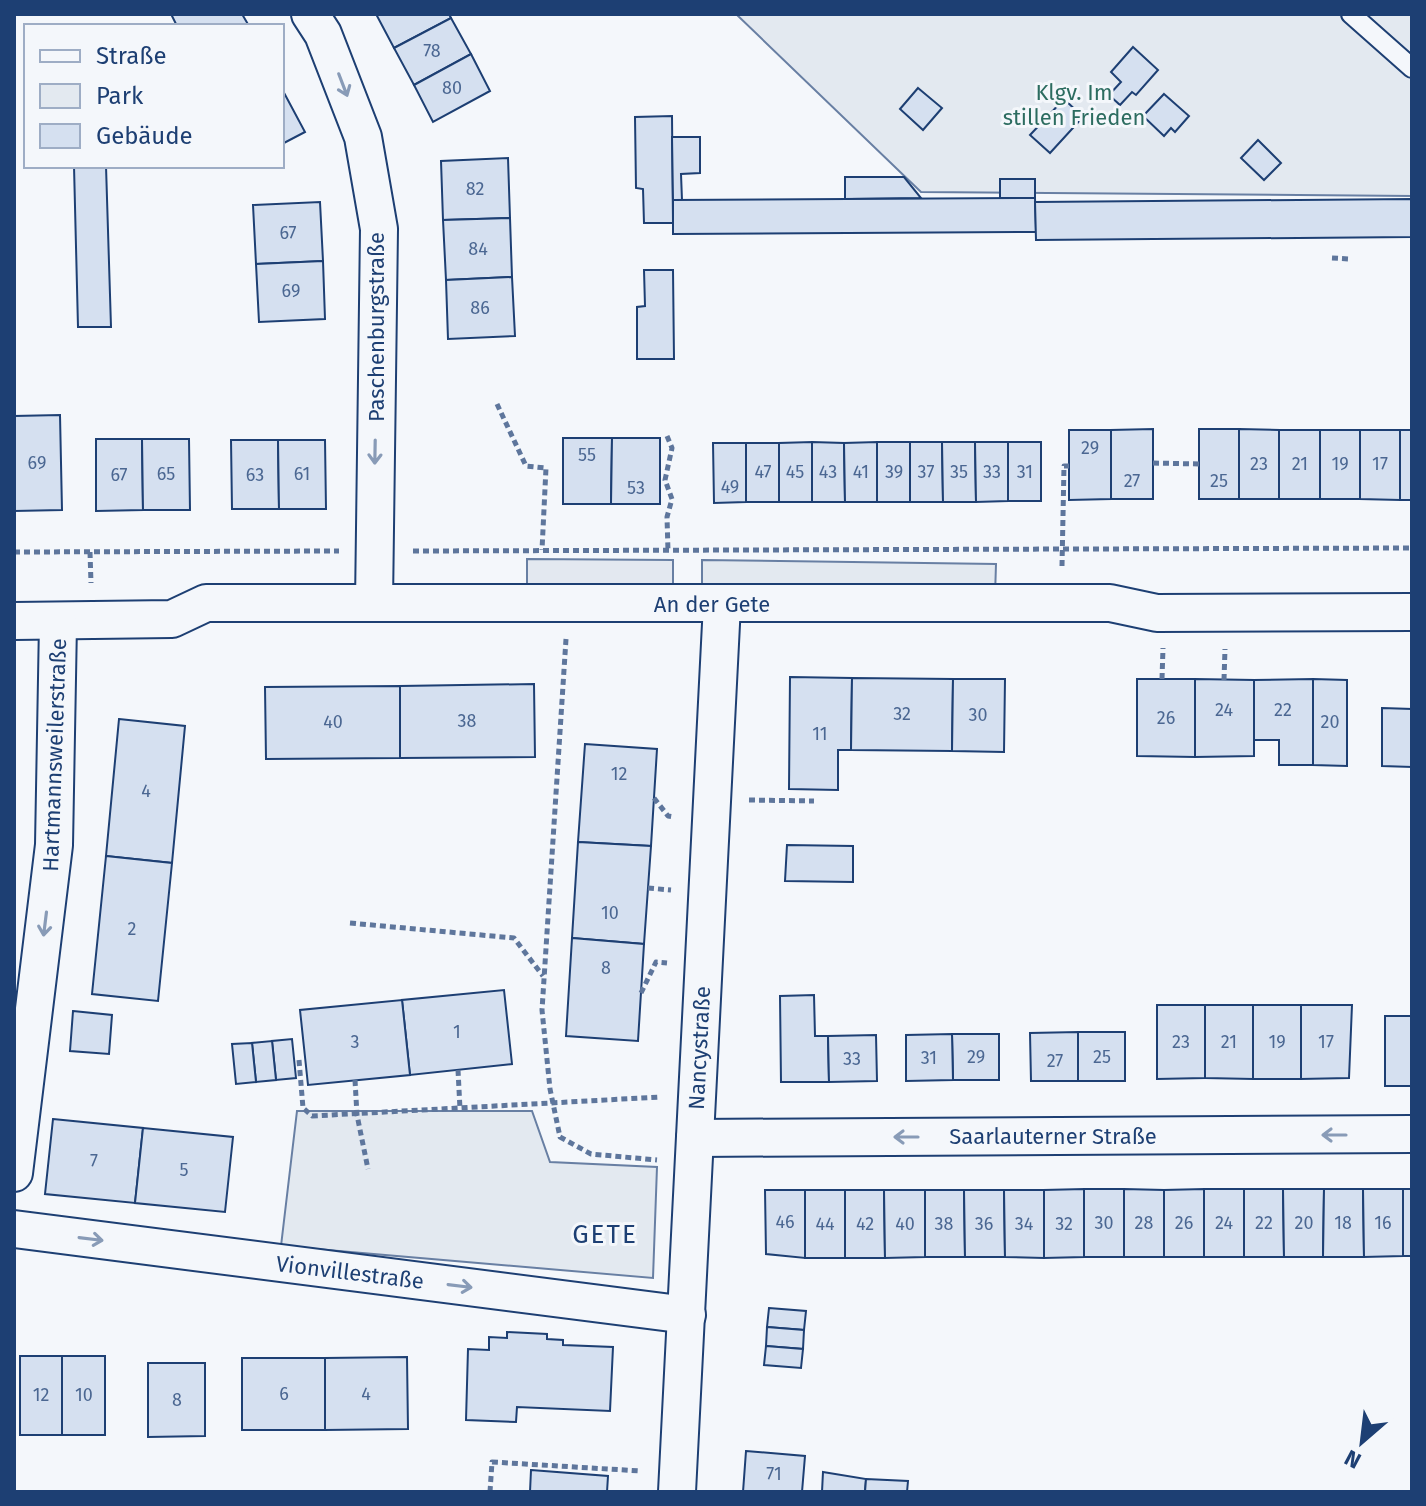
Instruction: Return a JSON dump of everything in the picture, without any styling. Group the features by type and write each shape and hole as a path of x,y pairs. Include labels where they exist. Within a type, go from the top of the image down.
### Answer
{"street":[{"name":"Paschenburgstraße","path":"310,14 323,34 363,137 379,229 374,603"},
{"name":"An der Gete","path":"14,621 58,623 172,619 206,603 1110,603 1157,613 1412,612"},
{"name":"Nancystraße","path":"677,1482 722,604"},
{"name":"Hartmannsweilerstraße","path":"14,1173 54,845 58,623"},
{"name":"Saarlauterner Straße","path":"694,1151 1412,1134"},
{"name":"Vionvillestraße","path":"15,1234 687,1315"}],"lane":[{"path":"1351,14 1412,68"}],"path":[{"path":"1332,258 1349,259"},
{"path":"497,404 526,466 546,468 542,551"},
{"path":"667,436 672,448 665,480 672,499 667,517 668,551"},
{"path":"1153,463 1199,464"},
{"path":"1060,603 1064,466 1069,466"},
{"path":"14,552 1412,548"},
{"path":"568,605 542,1010 560,1137 591,1154 694,1151"},
{"path":"1224,680 1225,649"},
{"path":"1162,679 1163,650"},
{"path":"712,799 814,801"},
{"path":"350,923 514,938 544,977"},
{"path":"299,1060 303,1108 312,1116 697,1095"},
{"path":"458,1070 460,1109"},
{"path":"355,1080 357,1115 368,1169"},
{"path":"490,1492 492,1462 677,1482"}],"green space":[{"name":"Klgv. Im stillen Frieden","path":"736,14 1412,14 1412,196 921,192"},
{"path":"702,560 996,564 995,596 702,598"},
{"path":"297,1111 532,1111 550,1162 657,1167 653,1278 281,1246"}],"shaded area":[{"path":"527,559 673,560 673,592 527,591"}],"building":[{"path":"171,14 242,14 248,24 176,24"},
{"path":"376,14 449,14 451,18 394,48"},
{"path":"451,18 471,54 414,85 394,48"},
{"path":"1133,47 1158,70 1136,95 1132,92 1120,105 1109,95 1121,82 1111,72"},
{"path":"471,54 490,91 433,122 414,85"},
{"path":"918,88 942,108 923,130 900,109"},
{"path":"284,93 305,132 284,143"},
{"path":"1164,94 1189,116 1175,132 1171,128 1164,136 1143,116"},
{"path":"1064,99 1083,117 1050,153 1030,135"},
{"path":"672,116 673,223 644,223 643,189 636,188 635,117"},
{"path":"672,137 700,137 700,173 681,174 682,200 673,200"},
{"path":"1258,140 1281,163 1264,180 1241,158"},
{"path":"508,158 510,218 443,220 441,161"},
{"path":"74,168 106,168 111,327 78,327"},
{"path":"845,177 904,177 921,198 845,199"},
{"path":"1000,179 1035,179 1035,198 1000,198"},
{"path":"1035,198 1036,232 673,234 673,200"},
{"path":"1412,199 1412,237 1036,240 1035,202"},
{"path":"320,202 323,261 256,264 253,205"},
{"path":"510,218 512,277 446,280 443,220"},
{"path":"323,261 325,319 259,322 256,264"},
{"path":"644,270 673,270 674,359 637,359 637,307 645,306"},
{"path":"512,277 515,336 448,339 446,280"},
{"path":"60,415 62,510 14,511 14,416"},
{"path":"1153,429 1153,499 1111,499 1111,430"},
{"path":"1199,429 1239,429 1239,499 1199,499"},
{"path":"1239,429 1279,430 1279,499 1239,499"},
{"path":"1069,430 1111,430 1111,499 1069,500"},
{"path":"1279,430 1320,430 1320,499 1279,499"},
{"path":"1320,430 1360,430 1360,499 1320,499"},
{"path":"1360,430 1400,430 1400,500 1360,499"},
{"path":"1400,430 1412,430 1412,500 1400,500"},
{"path":"563,438 612,438 611,504 563,504"},
{"path":"612,438 660,438 660,504 611,504"},
{"path":"96,439 142,439 143,510 96,511"},
{"path":"142,439 189,439 190,510 143,510"},
{"path":"231,440 278,440 279,509 232,509"},
{"path":"278,440 325,440 326,509 279,509"},
{"path":"812,442 844,443 845,502 812,502"},
{"path":"812,442 812,502 779,502 779,443"},
{"path":"877,442 910,442 910,502 877,502"},
{"path":"877,442 877,502 845,502 844,443"},
{"path":"910,442 942,442 943,502 910,502"},
{"path":"942,442 975,442 976,502 943,502"},
{"path":"975,442 1008,442 1008,501 976,502"},
{"path":"1008,442 1041,442 1041,501 1008,501"},
{"path":"713,443 746,443 746,502 714,503"},
{"path":"746,443 779,443 779,502 746,502"},
{"path":"790,677 852,678 851,750 838,750 838,790 789,789"},
{"path":"852,678 953,679 952,751 851,750"},
{"path":"953,679 1005,679 1004,752 952,751"},
{"path":"1137,679 1195,679 1195,757 1137,756"},
{"path":"1195,679 1254,680 1254,756 1195,757"},
{"path":"1313,679 1313,765 1279,765 1279,740 1254,740 1254,680"},
{"path":"1313,679 1347,680 1347,766 1313,765"},
{"path":"534,684 535,757 400,758 400,686"},
{"path":"400,686 400,758 266,759 265,687"},
{"path":"1382,708 1412,709 1412,767 1382,766"},
{"path":"119,719 185,726 172,863 106,856"},
{"path":"585,744 657,749 651,846 578,842"},
{"path":"578,842 651,846 644,944 572,938"},
{"path":"787,845 853,846 853,882 785,881"},
{"path":"106,856 172,863 158,1001 92,994"},
{"path":"572,938 644,944 638,1041 566,1036"},
{"path":"504,990 512,1064 410,1075 402,1000"},
{"path":"814,995 815,1036 828,1036 829,1082 781,1082 780,996"},
{"path":"402,1000 410,1075 308,1085 300,1010"},
{"path":"1157,1005 1205,1005 1205,1078 1157,1079"},
{"path":"1205,1005 1253,1005 1253,1079 1205,1078"},
{"path":"1253,1005 1301,1005 1301,1079 1253,1079"},
{"path":"1301,1005 1352,1005 1349,1078 1301,1079"},
{"path":"73,1011 112,1015 109,1054 70,1051"},
{"path":"1385,1016 1412,1016 1412,1086 1385,1086"},
{"path":"1078,1032 1125,1032 1125,1081 1078,1081"},
{"path":"1078,1032 1078,1081 1031,1081 1030,1033"},
{"path":"952,1034 999,1034 999,1080 953,1080"},
{"path":"952,1034 953,1080 906,1081 906,1035"},
{"path":"876,1035 877,1081 829,1082 828,1036"},
{"path":"292,1039 296,1078 276,1080 272,1041"},
{"path":"272,1041 276,1080 256,1082 252,1043"},
{"path":"252,1043 256,1082 236,1084 232,1044"},
{"path":"53,1119 143,1128 135,1203 45,1194"},
{"path":"143,1128 233,1137 225,1212 135,1203"},
{"path":"1084,1189 1124,1189 1124,1257 1084,1257"},
{"path":"1084,1189 1084,1257 1044,1258 1044,1190"},
{"path":"1124,1189 1164,1190 1164,1257 1124,1257"},
{"path":"1204,1189 1244,1189 1244,1257 1204,1257"},
{"path":"1204,1189 1204,1257 1164,1257 1164,1190"},
{"path":"1244,1189 1283,1189 1284,1257 1244,1257"},
{"path":"1283,1189 1324,1189 1323,1257 1284,1257"},
{"path":"1324,1189 1363,1189 1364,1257 1323,1257"},
{"path":"1363,1189 1403,1189 1403,1256 1364,1257"},
{"path":"1403,1189 1412,1189 1412,1256 1403,1256"},
{"path":"765,1190 805,1190 805,1258 766,1254"},
{"path":"805,1190 845,1190 845,1258 805,1258"},
{"path":"845,1190 884,1190 885,1258 845,1258"},
{"path":"884,1190 925,1190 925,1257 885,1258"},
{"path":"925,1190 964,1190 965,1257 925,1257"},
{"path":"964,1190 1004,1190 1005,1257 965,1257"},
{"path":"1004,1190 1044,1190 1044,1258 1005,1257"},
{"path":"769,1308 806,1311 804,1330 767,1327"},
{"path":"767,1327 804,1330 803,1349 766,1346"},
{"path":"507,1332 547,1334 547,1339 563,1340 563,1345 613,1347 610,1411 517,1407 516,1422 466,1420 468,1349 489,1350 489,1337 507,1338"},
{"path":"766,1346 803,1349 801,1368 764,1365"},
{"path":"20,1356 62,1356 62,1435 20,1435"},
{"path":"62,1356 105,1356 105,1435 62,1435"},
{"path":"407,1357 408,1429 325,1430 325,1358"},
{"path":"242,1358 325,1358 325,1430 242,1430"},
{"path":"148,1363 205,1363 205,1436 148,1437"},
{"path":"746,1451 805,1456 802,1492 743,1492"},
{"path":"531,1470 608,1476 607,1492 530,1492"},
{"path":"823,1472 866,1479 865,1492 822,1492"},
{"path":"866,1479 908,1481 907,1492 865,1492"}],"district":[{"name":"GETE","path":"605,1234"}]}
